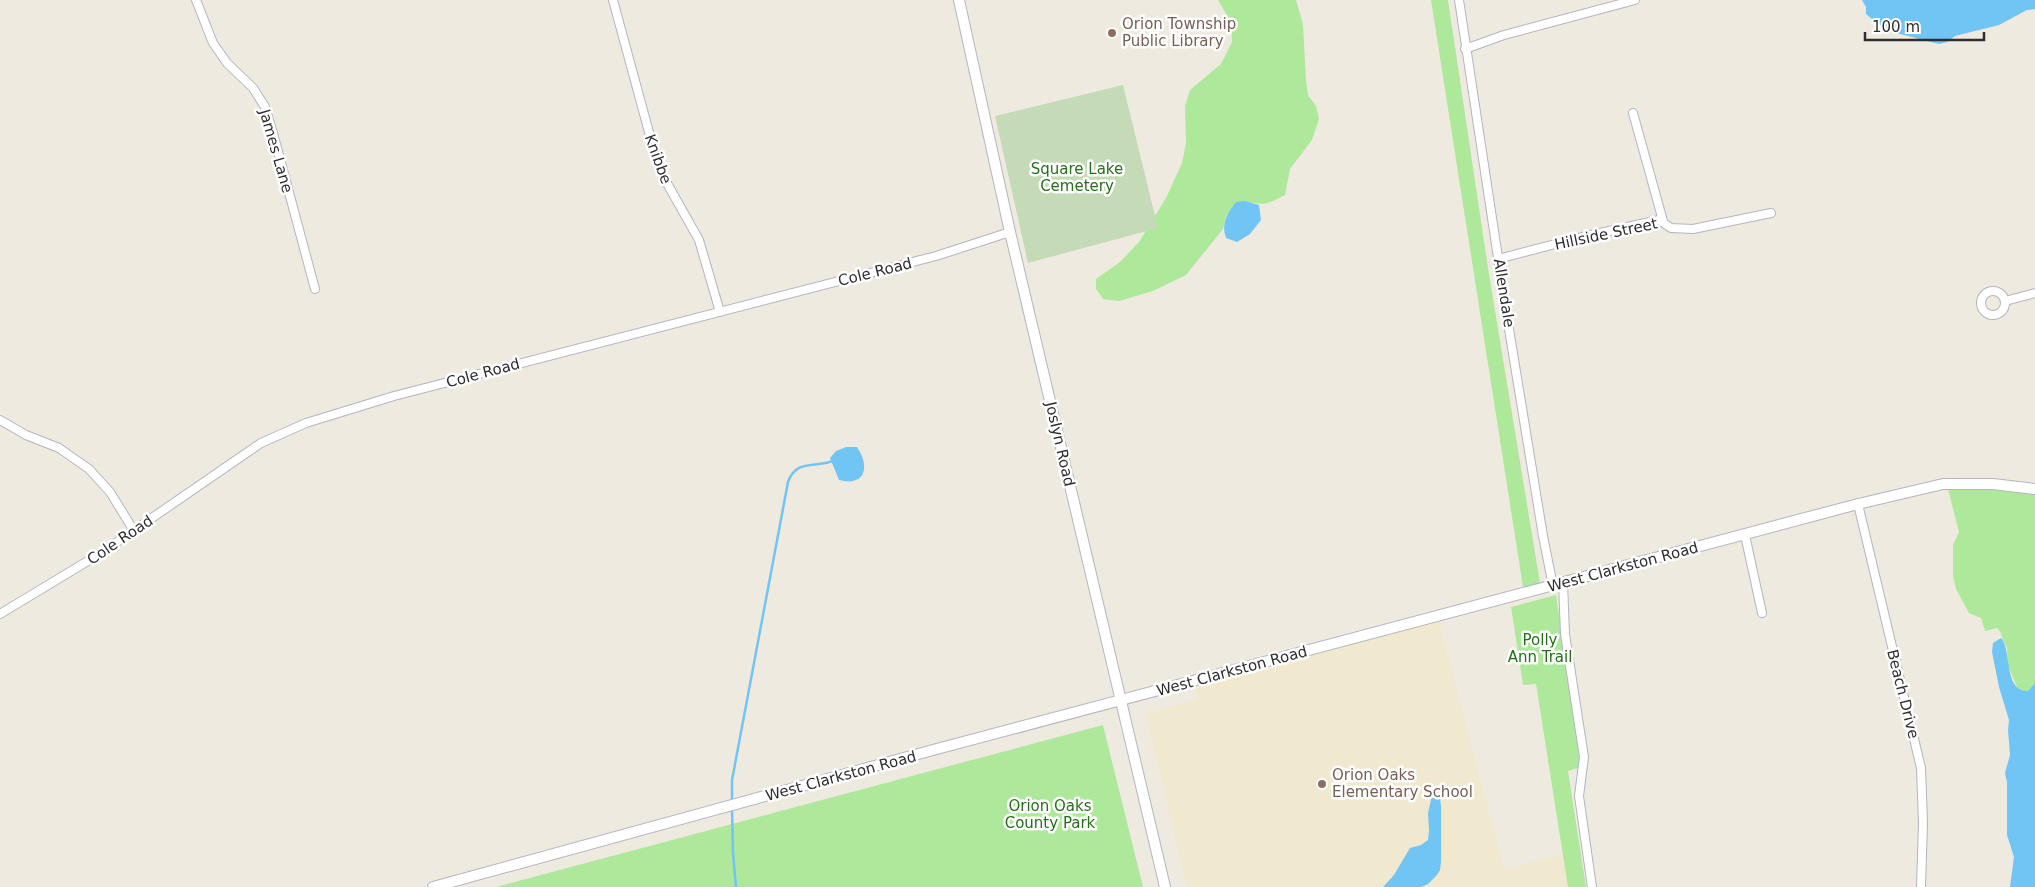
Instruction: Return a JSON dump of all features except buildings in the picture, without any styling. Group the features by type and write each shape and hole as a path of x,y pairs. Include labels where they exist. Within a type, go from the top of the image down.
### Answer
{"main road":[{"name":"Joslyn Road","path":"960,0 1010,232 1165,887"},
{"name":"West Clarkston Road","path":"433,887 933,750 1120,702 1858,504 1943,484 1993,484 2035,489"}],"street":[{"name":"James Lane","path":"196,0 213,43 227,63 253,88 265,107 315,290"},
{"name":"Knibbe","path":"613,0 659,169 699,240 720,312"},
{"name":"Allendale","path":"1459,0 1465,49 1543,536 1558,585 1584,757 1579,796 1592,887"},
{"path":"1465,49 1504,35 1635,0"},
{"path":"1632,113 1663,221"},
{"name":"Hillside Street","path":"1498,258 1659,220 1671,228 1693,229 1771,213"},
{"name":"Cole Road","path":"0,614 134,531 261,443 298,426 394,396 936,256 1010,232"},
{"path":"2005,302 2035,293"},
{"path":"0,420 26,435 59,448 89,469 110,492 134,531"},
{"name":"Beach Drive","path":"1858,504 1921,768 1923,823 1922,887"},
{"path":"1744,535 1762,613"}],"shaded area":[{"name":"Orion Oaks Elementary School","path":"1439,621 1504,869 1563,854 1568,887 1187,887 1145,714 1198,700 1195,686"}],"green space":[{"path":"1218,0 1296,0 1303,24 1308,95 1316,106 1319,119 1312,140 1290,169 1285,195 1266,203 1245,201 1226,216 1223,229 1186,275 1153,291 1119,301 1103,299 1096,289 1096,279 1120,262 1139,242 1166,198 1182,163 1186,143 1185,106 1190,90 1221,64 1232,42 1231,22"},
{"name":"Polly Ann Trail","path":"1431,0 1448,0 1488,268 1540,583 1523,587"},
{"name":"Square Lake Cemetery","path":"1123,85 1158,228 1028,263 995,116"},
{"path":"1975,488 2035,494 2035,817 2017,687 2008,666 2007,648 1997,628 1985,631 1981,618 1969,613 1956,589 1953,576 1953,545 1959,532 1948,489"},
{"name":"Polly Ann Trail","path":"1556,595 1582,767 1568,771 1586,887 1568,887 1536,684 1523,685 1511,607"},
{"name":"Orion Oaks County Park","path":"1103,725 1143,887 496,887"}],"water":[{"path":"1862,0 2035,0 2035,9 2027,10 1999,25 1955,36 1947,42 1939,44 1900,34 1878,24 1866,14 1866,7"},
{"path":"1245,201 1259,205 1261,220 1250,234 1237,242 1226,238 1224,228 1228,215 1236,202"},
{"path":"846,447 857,447 863,461 863,473 860,478 855,480 839,480 830,458 836,451"},
{"path":"2001,638 2006,651 2011,678 2015,685 2020,689 2028,691 2035,683 2035,887 2010,887 2014,857 2007,835 2007,782 2005,773 2010,755 2009,720 1999,687 1992,652 1993,643"},
{"path":"1437,794 1440,798 1441,806 1440,870 1428,884 1421,887 1383,887 1394,875 1410,848 1421,845 1428,840 1428,813 1432,795"}],"waterway":[{"path":"732,803 732,780 788,482 791,475 801,467 833,461"},
{"path":"732,809 736,887"}],"place":[{"name":"Orion Township Public Library","path":"1112,33"},
{"name":"Orion Oaks Elementary School","path":"1322,784"}]}
